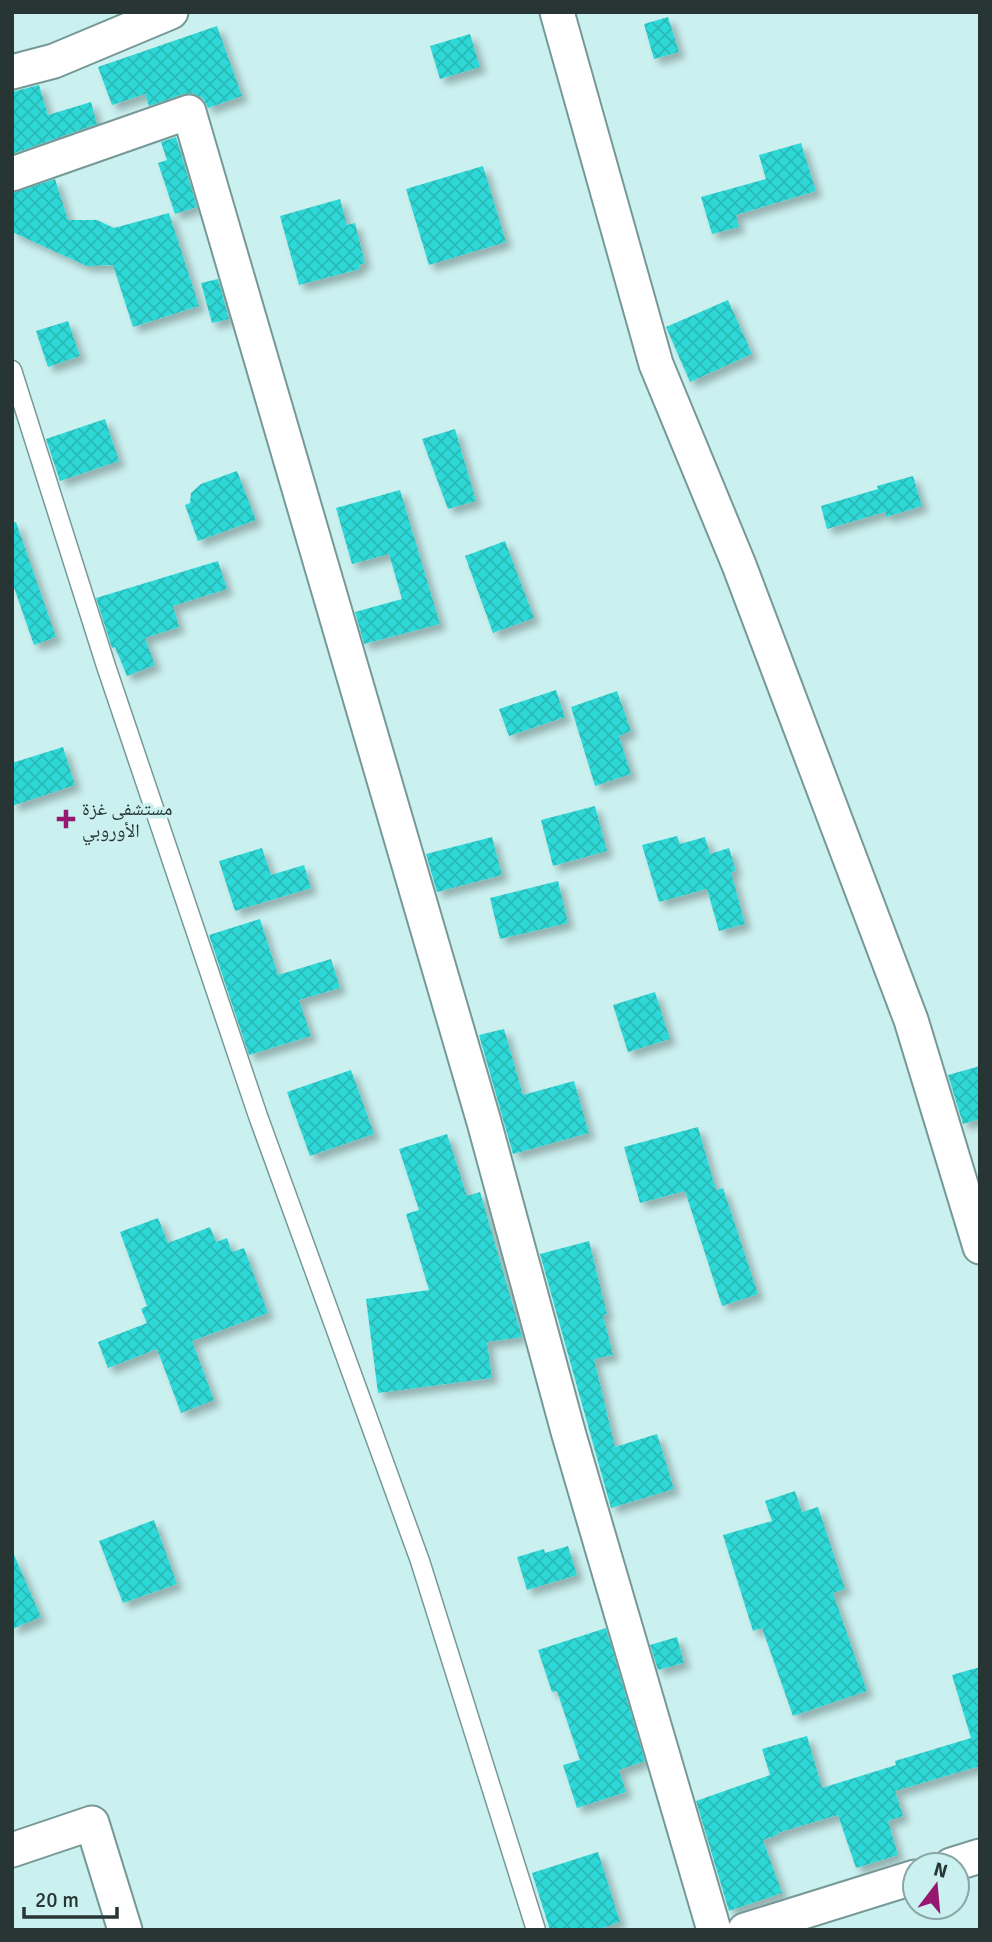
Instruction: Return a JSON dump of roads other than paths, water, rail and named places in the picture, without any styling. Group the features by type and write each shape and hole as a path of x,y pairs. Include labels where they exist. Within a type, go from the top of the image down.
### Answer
{"street":[{"path":"12,72 54,61 171,12"},
{"path":"557,12 656,364 744,578 911,1020 980,1247"},
{"path":"12,174 189,112 484,1122 569,1434 714,1930"},
{"path":"12,1850 92,1823 125,1930"},
{"path":"745,1930 901,1881"}],"lane":[{"path":"12,370 106,666 258,1116 420,1561 536,1930"}],"place":[{"name":"مستشفى غزة الأوروبي","path":"66,819"}]}
